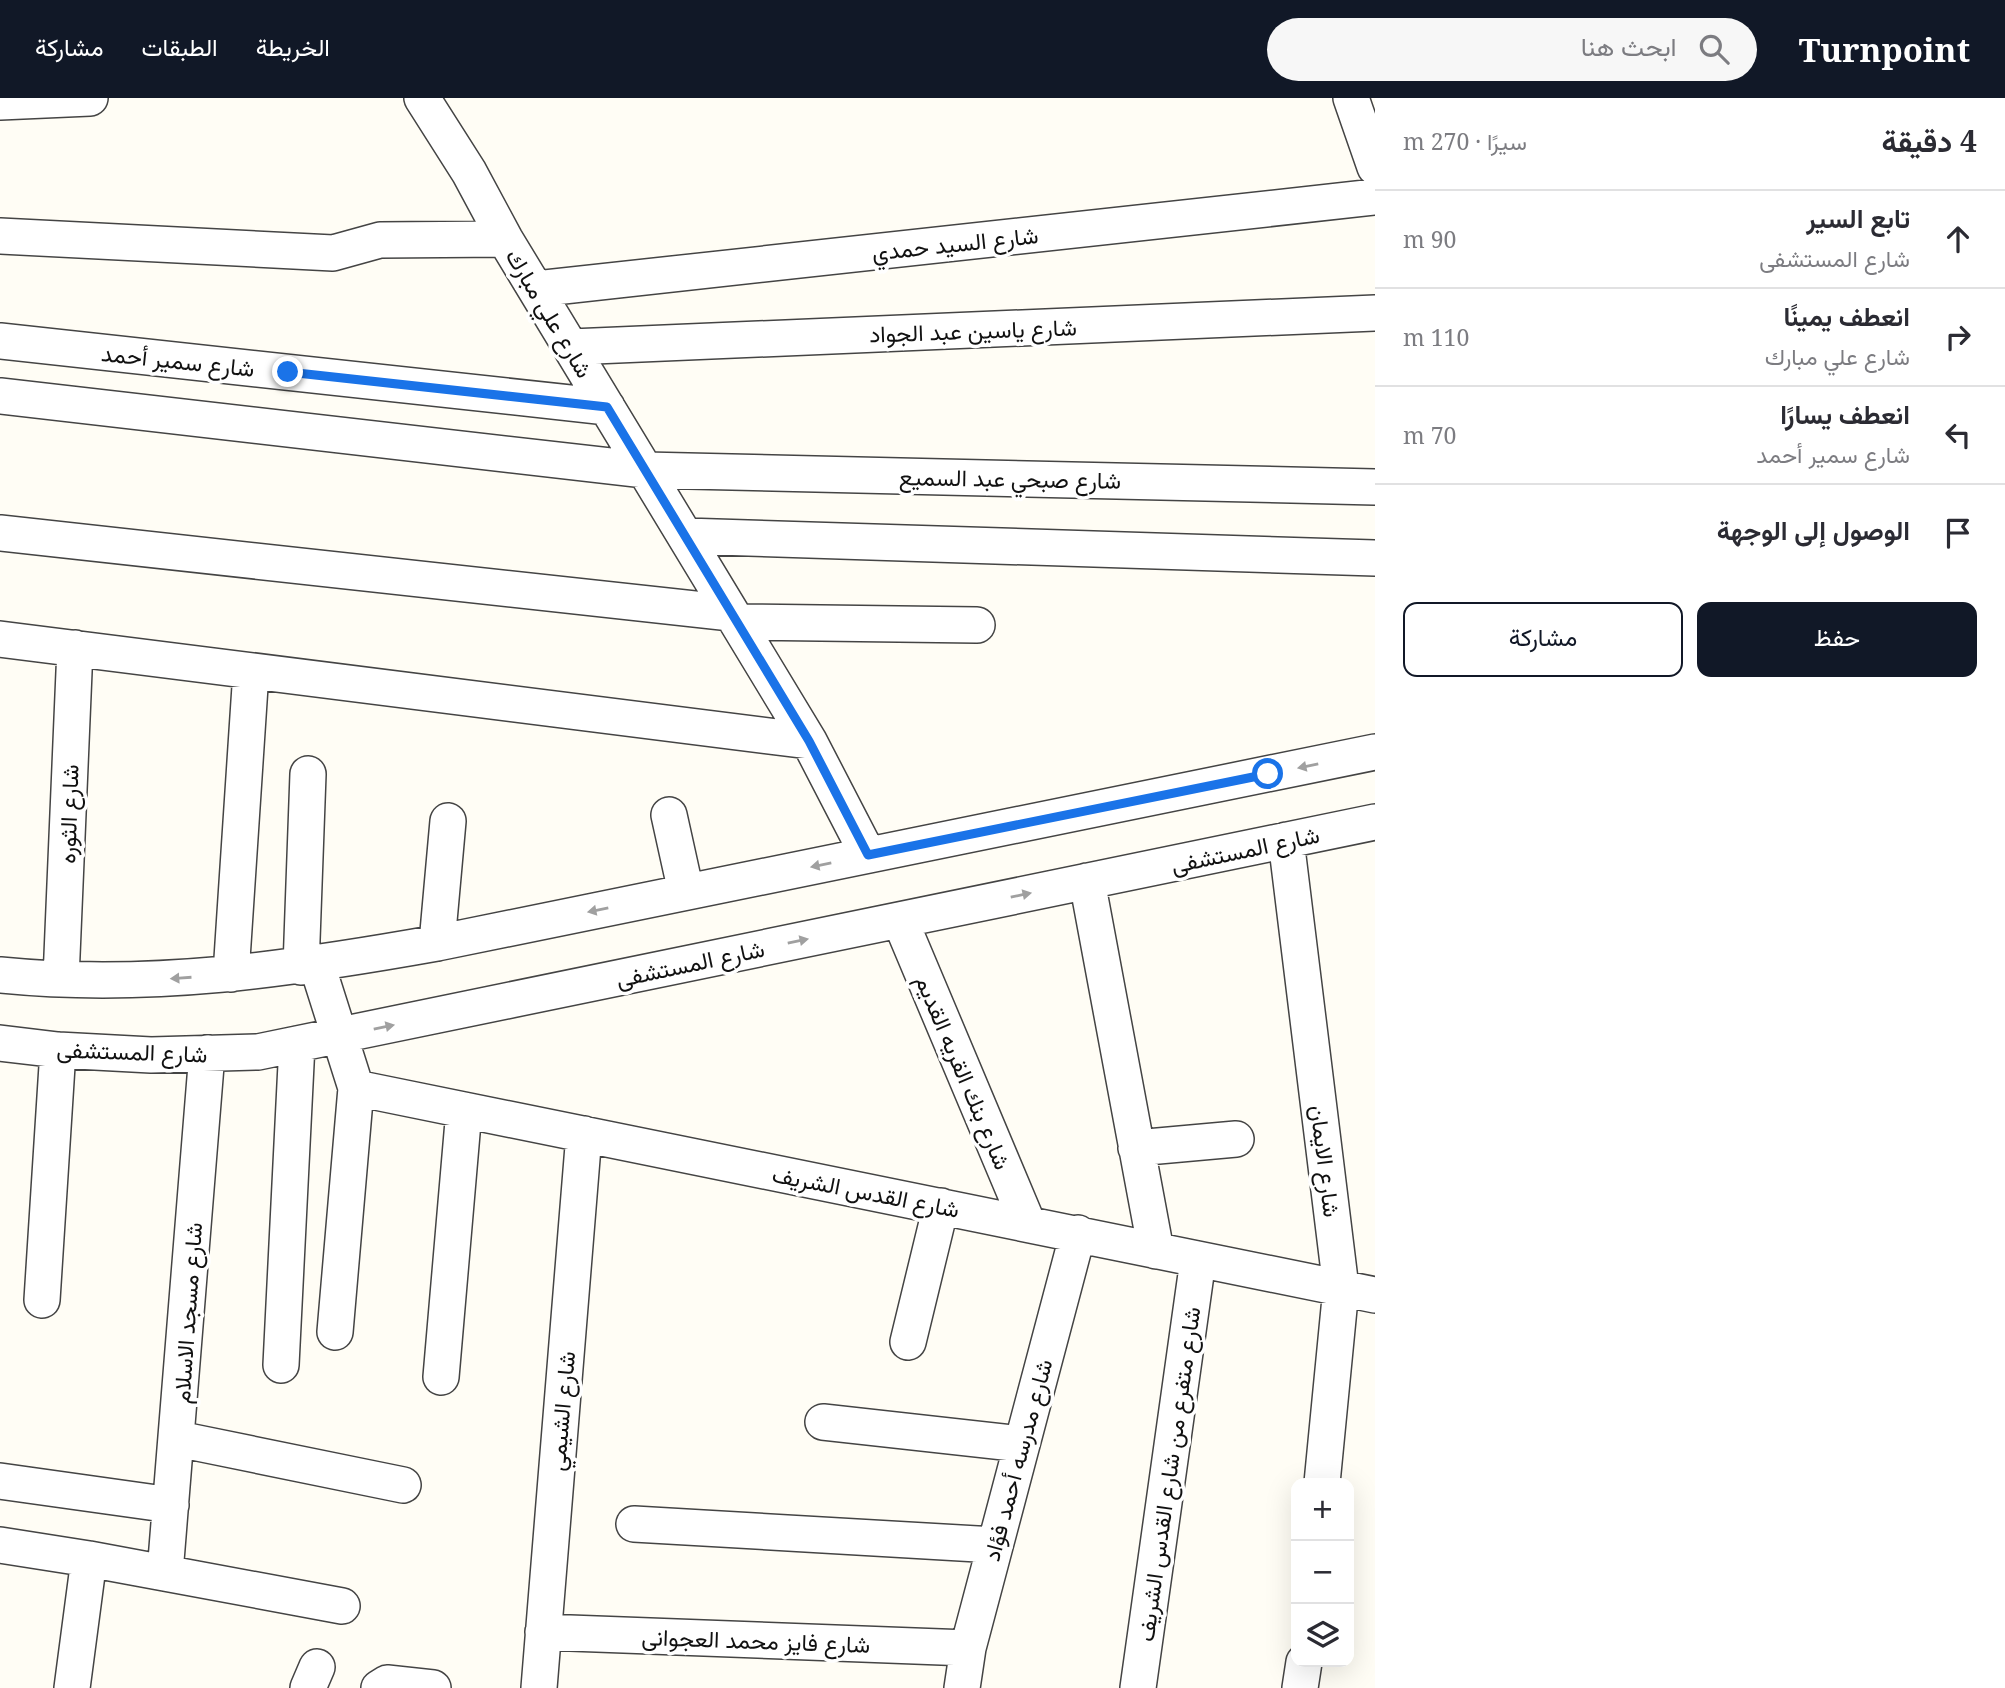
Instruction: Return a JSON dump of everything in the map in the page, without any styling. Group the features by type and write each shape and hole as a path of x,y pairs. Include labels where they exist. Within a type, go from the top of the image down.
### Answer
{"street":[{"path":"0,102 90,98"},
{"name":"شارع علي مبارك","path":"422,98 469,172 505,239 809,741 868,855"},
{"path":"1363,116 1375,167"},
{"name":"شارع السيد حمدي","path":"536,289 1375,197"},
{"path":"0,236 332,253 380,240 505,239"},
{"name":"شارع ياسين عبد الجواد","path":"571,347 1375,313"},
{"name":"شارع سمير أحمد","path":"0,341 607,407"},
{"path":"74,405 78,349"},
{"path":"441,447 446,389"},
{"name":"شارع صبحي عبد السميع","path":"0,396 645,470 1375,487"},
{"path":"0,533 734,618 977,625"},
{"path":"685,536 1375,558"},
{"path":"0,639 809,741"},
{"name":"شارع الثوره","path":"61,979 75,649"},
{"path":"231,974 251,671"},
{"path":"0,975 153,980 309,966 438,943 1375,752"},
{"path":"308,774 309,966 340,1036 356,1088 335,1332"},
{"path":"669,815 686,892"},
{"path":"438,943 448,821"},
{"name":"شارع المستشفى","path":"0,1043 58,1050 151,1055 258,1052 1375,822"},
{"name":"شارع الايمان","path":"1286,840 1358,1292 1323,1478"},
{"path":"1087,881 1156,1251"},
{"name":"شارع بنك القريه القديم","path":"900,920 1028,1224"},
{"path":"281,1365 297,1044"},
{"path":"41,1300 58,1050"},
{"name":"شارع مسجد الاسلام","path":"165,1573 207,1053"},
{"name":"شارع القدس الشريف","path":"356,1088 1358,1292"},
{"path":"442,1377 464,1110"},
{"name":"شارع الشيمي","path":"539,1688 584,1134"},
{"path":"1136,1148 1236,1139"},
{"path":"908,1342 941,1206"},
{"name":"شارع مدرسه أحمد فؤاد","path":"962,1688 968,1648 1078,1233"},
{"name":"شارع متفرع من شارع القدس الشريف","path":"1138,1688 1198,1260"},
{"path":"823,1422 1021,1444"},
{"path":"177,1439 403,1485"},
{"path":"0,1481 171,1505"},
{"path":"634,1524 995,1545"},
{"path":"0,1545 342,1606"},
{"path":"72,1688 89,1559"},
{"name":"شارع فايز محمد العجوانى","path":"543,1632 968,1648"},
{"path":"1300,1688 1303,1667"},
{"path":"379,1688 387,1683 433,1688"}],"route":[{"path":"288,372 607,407 809,741 868,855 1268,774"}]}
